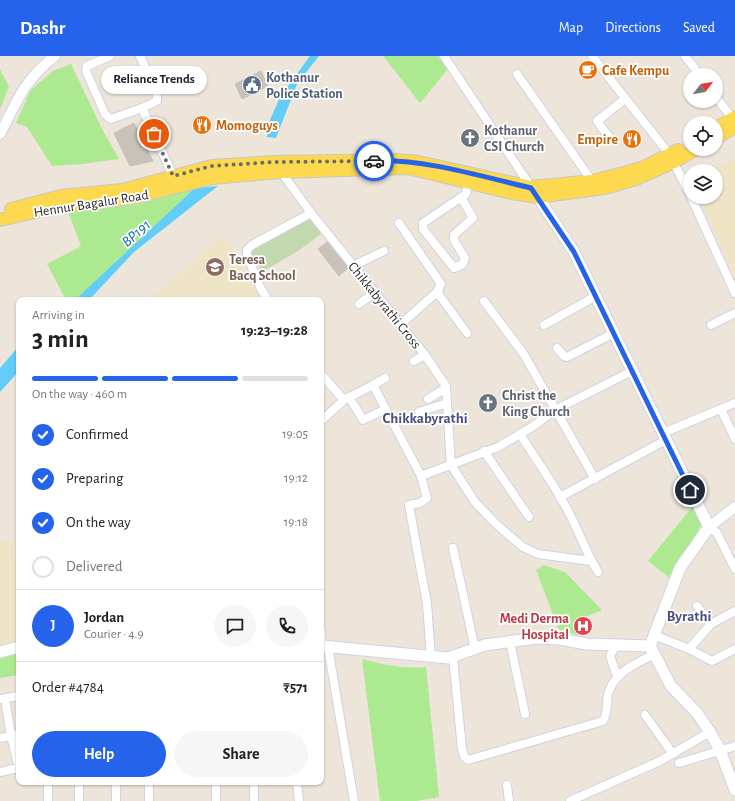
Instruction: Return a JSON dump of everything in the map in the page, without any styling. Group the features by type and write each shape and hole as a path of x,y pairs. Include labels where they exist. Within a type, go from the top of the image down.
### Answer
{"main road":[{"path":"723,125 734,121"},
{"path":"723,131 734,121"},
{"name":"Hennur Bagalur Road","path":"0,220 62,206 133,198 224,176 278,167 396,160 419,162 469,178 534,192 605,188 636,179 672,158 683,149"},
{"name":"Hennur Bagalur Road","path":"534,192 592,182 624,174 683,154"},
{"name":"Hennur Bagalur Road","path":"0,212 61,196 122,190 199,169 238,165 278,167"},
{"path":"534,192 574,252 709,527 680,568 654,635 652,650 671,686 697,713 710,732 720,750 735,790"},
{"path":"324,646 448,658 485,645 536,638 559,639 587,644 616,645 652,650"},
{"path":"0,652 16,648"}],"street":[{"path":"0,134 23,88 36,72 54,56"},
{"path":"110,56 91,63 87,66 86,71 105,114 111,119 157,101 158,98 140,56"},
{"path":"444,56 534,192"},
{"path":"592,56 672,158 683,181"},
{"path":"685,56 694,68"},
{"path":"517,74 592,182"},
{"path":"609,137 597,121 625,98"},
{"path":"723,106 734,121"},
{"path":"142,108 173,176"},
{"name":"Chikkabyrathi Cross","path":"278,167 311,213 425,355 446,388 451,465"},
{"path":"461,197 473,218 454,235 454,240 465,258 463,264 454,268 423,229 423,225 461,197 466,194 469,178"},
{"path":"694,204 735,293"},
{"path":"266,297 261,289 247,250 311,213"},
{"path":"399,223 441,284 437,292 400,325"},
{"path":"353,266 384,251"},
{"path":"437,292 467,333"},
{"path":"359,304 374,293"},
{"path":"544,325 596,296"},
{"path":"484,301 523,353 595,479"},
{"path":"711,325 735,313"},
{"path":"557,348 564,356 567,357 614,333"},
{"path":"414,361 425,355"},
{"path":"421,476 498,446 520,434 555,410 632,370"},
{"path":"324,377 346,398 364,421 386,409"},
{"path":"324,418 346,398 385,378"},
{"path":"373,385 421,476 427,498 420,503 409,505 427,604 431,656"},
{"path":"428,399 446,388"},
{"path":"419,412 447,403"},
{"path":"560,497 595,479 665,437 735,403"},
{"path":"721,409 735,439"},
{"path":"520,434 560,497 582,538 591,561 598,572"},
{"path":"484,451 529,517"},
{"path":"451,465 475,502 496,524 523,547 538,554 591,561"},
{"path":"735,507 709,527 716,533 735,569"},
{"path":"453,548 475,649"},
{"path":"697,606 711,624"},
{"path":"689,648 711,624 735,611"},
{"path":"654,635 689,648 712,661 735,650"},
{"path":"510,641 525,714"},
{"path":"616,645 610,656 617,676"},
{"path":"324,646 354,801"},
{"path":"453,657 462,749 464,756 468,760 603,721 607,715 608,694 617,676 652,650"},
{"path":"16,697 3,699 15,735 16,746"},
{"path":"645,715 673,754"},
{"path":"570,801 673,754 710,732"},
{"path":"0,738 15,735"},
{"path":"679,763 735,746"},
{"path":"0,772 16,768"},
{"path":"48,785 48,801"},
{"path":"79,785 79,801"},
{"path":"116,785 116,801"},
{"path":"149,785 149,801"},
{"path":"216,785 216,801"},
{"path":"254,785 254,801"},
{"path":"297,785 299,801"},
{"path":"507,785 509,801"}],"shaded area":[{"path":"735,159 735,276 702,204 723,204 723,164"},
{"name":"Teresa Bacq School","path":"225,234 260,297 152,297"},
{"path":"12,540 16,557 16,643 0,647 0,541"}],"green space":[{"path":"383,56 438,56 448,69 420,103"},
{"path":"71,64 102,129 119,159 52,166 27,127 16,123 30,91 53,71"},
{"path":"0,69 9,87 0,109"},
{"path":"195,188 87,290 79,297 64,297 47,264 81,246 68,212 135,205"},
{"path":"311,218 321,234 298,251 262,272 252,254 252,250"},
{"path":"693,506 702,523 671,579 648,561"},
{"path":"544,565 565,572 602,610 573,622 578,635 559,630 536,570"},
{"path":"16,654 16,675 0,678 0,658"},
{"path":"362,659 394,666 426,667 439,797 416,801 380,801"}],"water":[{"path":"310,56 319,56 297,84 276,138 267,137 267,127 280,97"},
{"path":"218,186 134,252 92,297 78,297 195,188"},
{"path":"16,349 16,374 0,392 0,368"}],"building":[{"name":"Kothanur Police Station","path":"261,71 268,86 242,99 235,84"},
{"path":"134,123 153,161 130,166 114,133"},
{"path":"327,242 348,268 339,276 318,249"}],"way so far":[{"path":"154,134 173,176 212,166 274,162 374,161"}],"place":[{"name":"Cafe Kempu","path":"588,70"},
{"name":"Kothanur Police Station","path":"252,85"},
{"name":"Momoguys","path":"202,125"},
{"name":"Reliance Trends","path":"154,134"},
{"name":"Kothanur CSI Church","path":"470,138"},
{"name":"Empire","path":"632,139"},
{"name":"Teresa Bacq School","path":"215,267"},
{"name":"Christ the King Church","path":"488,403"},
{"name":"Medi Derma Hospital","path":"583,626"}],"district":[{"name":"Chikkabyrathi","path":"425,418"},
{"name":"Byrathi","path":"689,616"}],"route":[{"path":"374,161 396,160 419,162 531,188 574,252 690,490"}],"water label":[{"name":"BP191","path":"136,233"}]}
